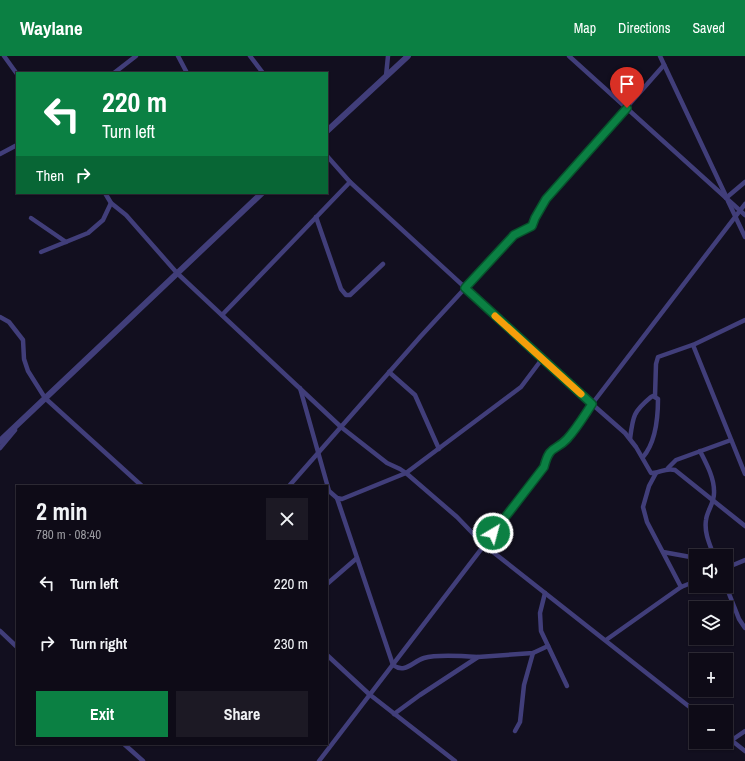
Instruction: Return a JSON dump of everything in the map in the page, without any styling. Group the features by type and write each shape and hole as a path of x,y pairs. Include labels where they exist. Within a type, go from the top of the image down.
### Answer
{"street":[{"path":"115,72 136,56"},
{"path":"178,56 186,72"},
{"path":"250,56 262,72"},
{"path":"386,77 388,56"},
{"path":"328,131 408,56"},
{"path":"569,56 745,215"},
{"path":"660,56 745,237"},
{"path":"4,57 16,73"},
{"path":"290,485 389,372 514,235 532,226 546,199 664,65"},
{"path":"0,154 16,146"},
{"path":"328,157 350,182 542,359 625,433 643,457 645,465 651,473 656,473"},
{"path":"222,315 350,182"},
{"path":"726,198 745,182"},
{"path":"106,194 111,203 126,215 177,273 341,427 387,463 406,473 457,517 484,544 689,706"},
{"path":"0,441 261,194"},
{"path":"41,252 88,233 103,220 111,203"},
{"path":"319,761 544,467 547,456 551,450 567,440 592,404 745,204"},
{"path":"316,217 341,289 346,295 350,295 383,264"},
{"path":"31,218 66,242"},
{"path":"0,317 9,322 23,340 24,359 28,371 45,398 141,485"},
{"path":"643,457 647,452 658,421 658,399 655,396 656,364 658,357 693,345 745,320"},
{"path":"693,345 745,474"},
{"path":"336,498 342,499 406,473 521,388 542,359"},
{"path":"389,372 415,395 440,449"},
{"path":"300,388 327,485"},
{"path":"630,439 633,420 637,410 651,397 655,396"},
{"path":"0,448 28,414"},
{"path":"668,468 676,460 731,440"},
{"path":"700,451 710,472 714,490 714,501 706,520 708,539 712,549"},
{"path":"681,587 647,522 643,507 649,486 656,473 662,469 668,468 675,470 745,526"},
{"path":"328,488 329,491 336,498 392,665"},
{"path":"663,552 689,557"},
{"path":"328,583 357,558"},
{"path":"733,565 745,560"},
{"path":"606,640 681,587 689,584"},
{"path":"545,593 540,613 541,631 567,686"},
{"path":"729,593 745,628"},
{"path":"0,631 16,646"},
{"path":"392,665 402,669 424,658 451,656 478,657 532,653 548,646"},
{"path":"516,731 520,722 524,685 532,653"},
{"path":"328,656 369,694 455,761"},
{"path":"394,714 478,657"},
{"path":"733,739 745,731"},
{"path":"733,741 745,751"},
{"path":"125,745 142,761"}],"slow traffic":[{"path":"495,316 581,394"}],"route":[{"path":"493,533 544,467 547,456 551,450 567,440 592,404 465,288 514,235 532,226 546,199 627,108"}]}
